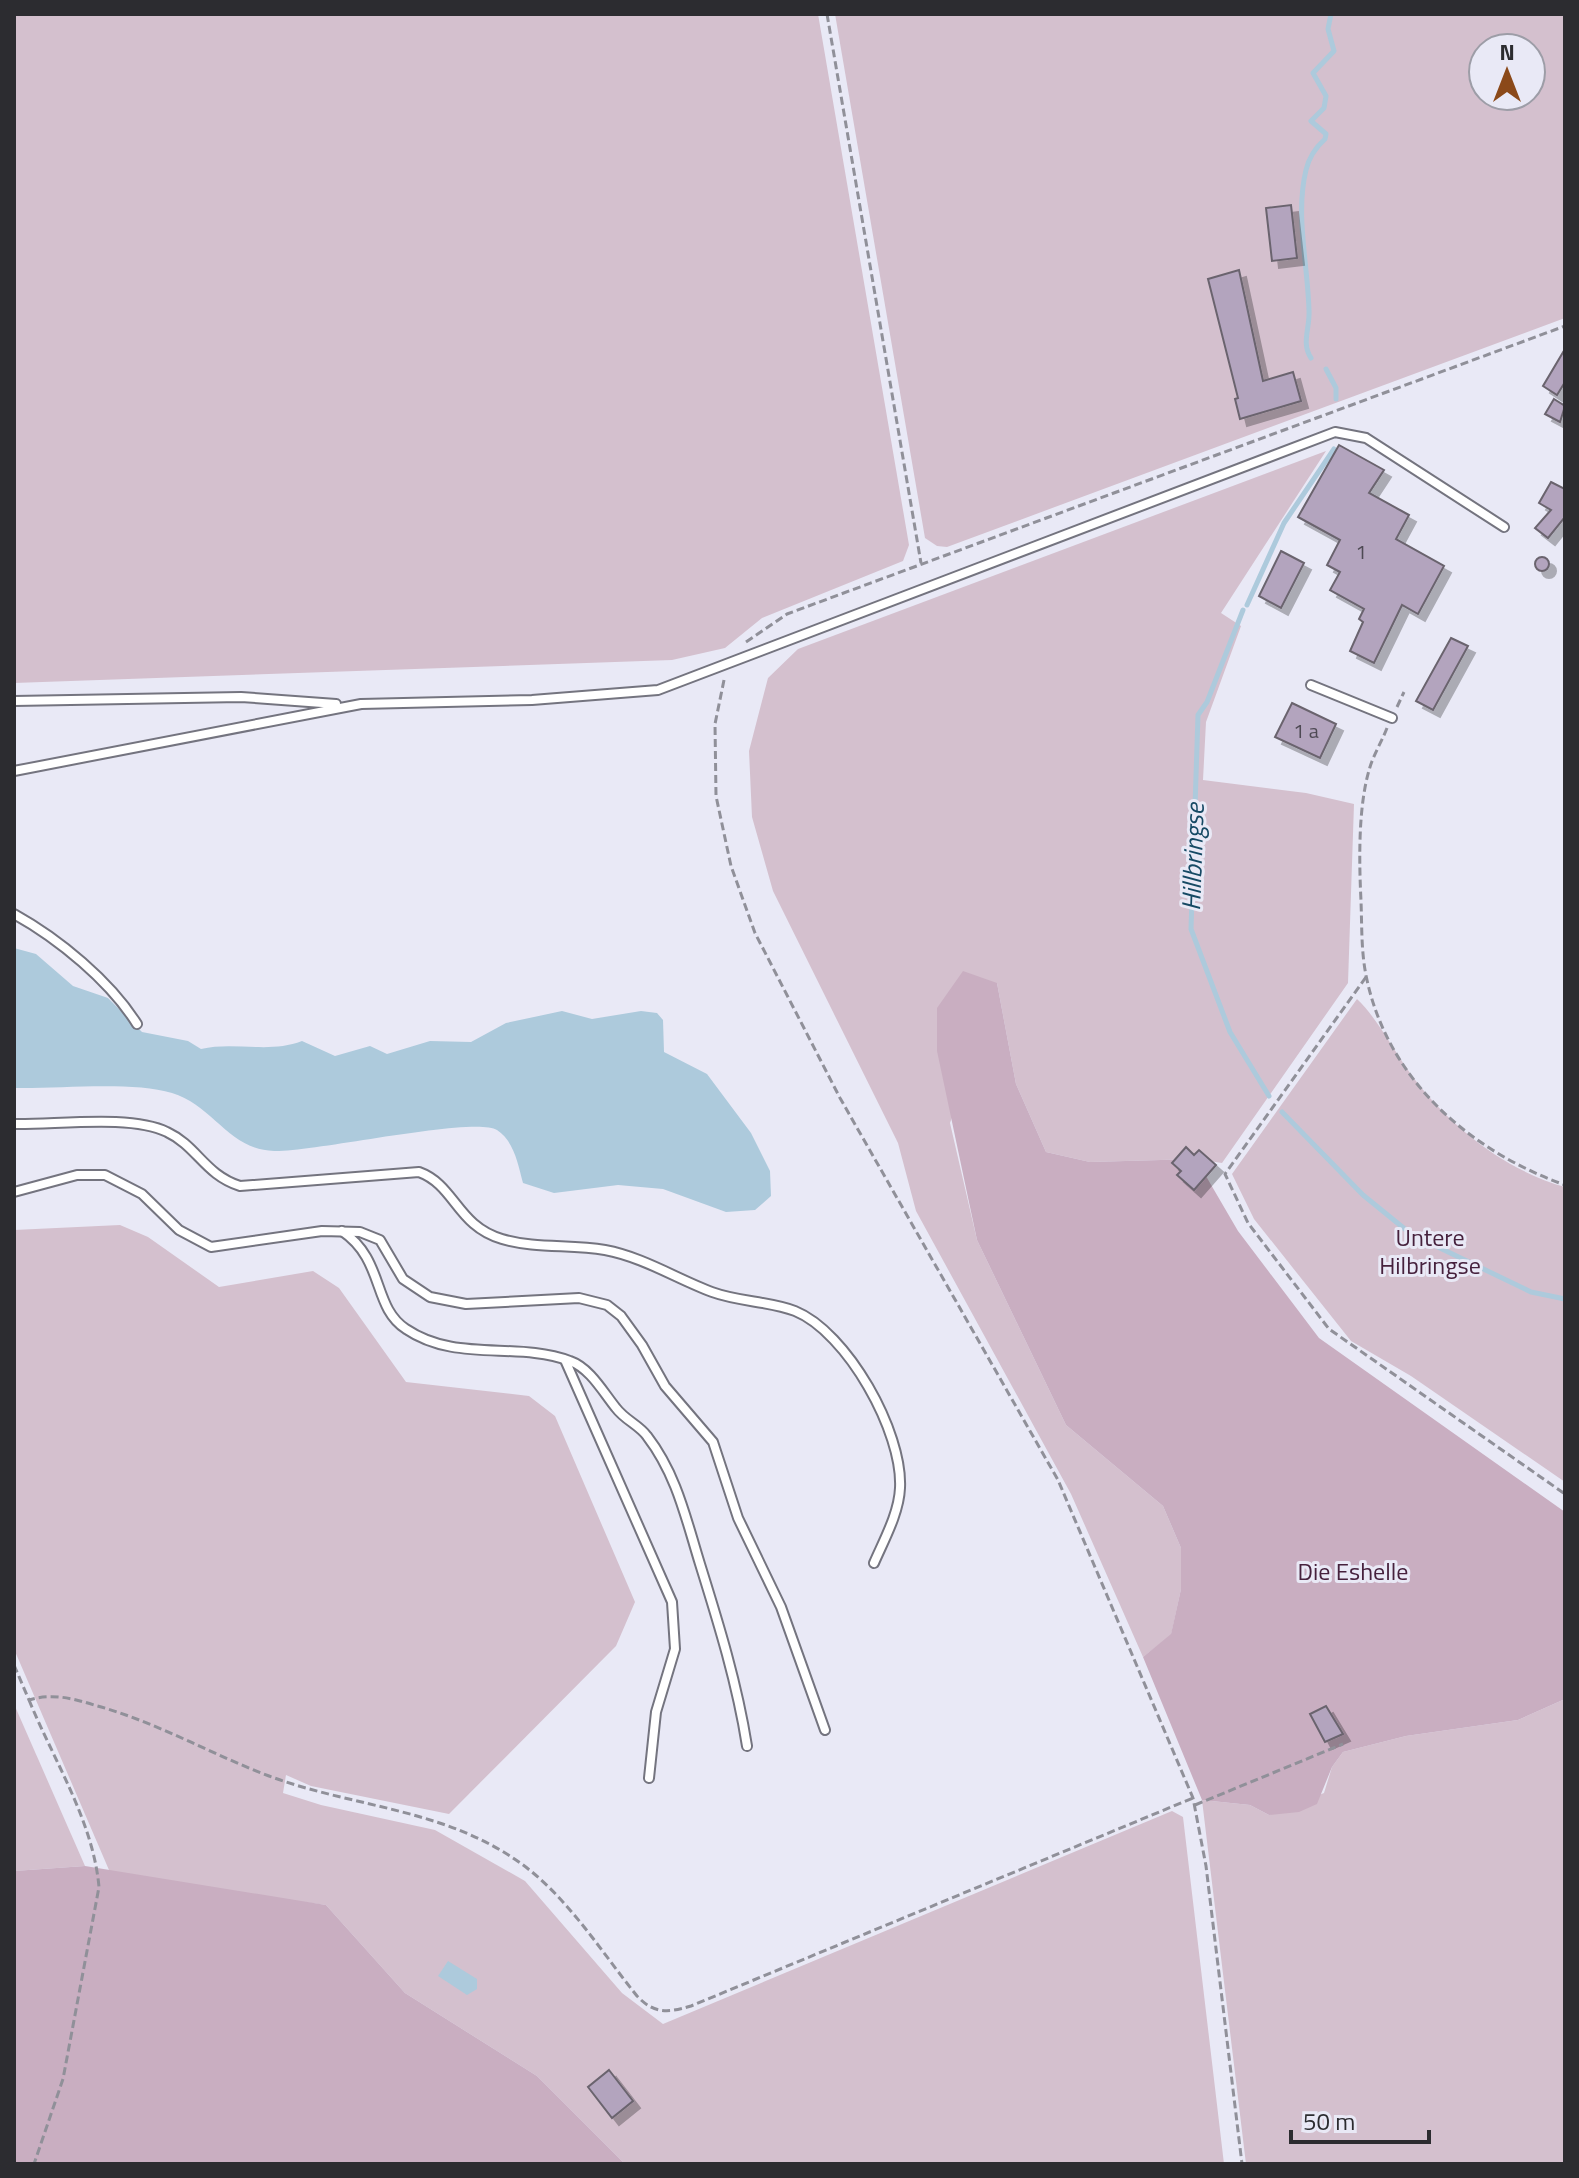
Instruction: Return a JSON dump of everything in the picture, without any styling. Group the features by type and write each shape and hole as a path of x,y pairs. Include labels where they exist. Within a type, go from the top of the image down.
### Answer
{"lane":[{"path":"14,701 241,697 361,704 532,700 658,690 1335,432 1366,438 1504,527"},
{"path":"1311,685 1392,718"},
{"path":"14,771 361,704"},
{"path":"14,914 39,928 113,989 137,1024"},
{"path":"14,1124 151,1127 179,1140 222,1180 240,1186 419,1172 440,1184 474,1227 501,1239 539,1246 606,1250 637,1259 719,1294 796,1312 822,1326 847,1354 884,1420 901,1487 895,1512 874,1563"},
{"path":"14,1192 77,1175 105,1175 142,1194 179,1230 211,1247 342,1230 380,1240 403,1279 430,1297 466,1304 579,1298 607,1305 621,1316 665,1386 713,1442 738,1518 781,1607 825,1730"},
{"path":"342,1230 371,1259 393,1319 416,1335 441,1346 554,1355 565,1359 589,1373 622,1416 646,1433 672,1477 729,1654 747,1746"},
{"path":"565,1359 672,1602 675,1649 656,1712 649,1778"}],"path":[{"path":"827,14 921,563"},
{"path":"1242,2164 1206,1866 1193,1798 1058,1480 827,1075 746,911 726,846 714,773 717,706 730,665 750,637 765,625 921,563 1421,382 1565,326"},
{"path":"1404,692 1369,769 1360,847 1366,977 1399,1061 1430,1100 1499,1155 1565,1185"},
{"path":"1366,977 1225,1174 1248,1223 1329,1329 1565,1494"},
{"path":"14,1665 87,1829 96,1855 99,1887 63,2079 34,2164"},
{"path":"29,1700 47,1696 97,1705 271,1776 333,1796 420,1814 474,1834 541,1879 637,1996 650,2008 662,2012 691,2006 1193,1798"},
{"path":"1195,1805 1343,1744"}],"green space":[{"path":"14,14 818,14 909,545 903,561 762,618 725,648 672,660 14,683"},
{"path":"835,14 1565,14 1565,318 947,547 937,546 925,538"},
{"path":"1326,451 1221,613 1241,626 1206,722 1203,780 1306,793 1354,804 1348,983 1222,1163 1196,1159 1090,1162 1046,1152 1016,1084 997,983 950,1123 977,1240 1066,1425 1163,1506 1181,1548 1181,1589 1171,1635 1143,1657 1071,1494 916,1211 898,1143 773,891 752,817 749,751 768,678 798,649"},
{"name":"Die Eshelle","path":"963,971 997,983 1016,1084 1046,1152 1090,1162 1196,1159 1238,1231 1319,1338 1565,1512 1565,1699 1518,1720 1406,1736 1343,1752 1332,1767 1317,1804 1299,1812 1269,1815 1250,1805 1202,1800 1143,1657 1171,1634 1181,1589 1181,1548 1163,1506 1066,1425 977,1240 937,1051 937,1008"},
{"name":"Untere Hilbringse","path":"1357,999 1416,1081 1446,1115 1502,1159 1543,1180 1565,1187 1565,1482 1411,1376 1351,1341 1254,1219 1232,1174"},
{"path":"120,1225 148,1237 219,1287 313,1271 339,1288 406,1382 529,1396 555,1416 635,1602 616,1646 449,1814 311,1786 286,1775 283,1793 321,1805 435,1830 525,1881 622,1993 663,2024 1172,1811 1183,1817 1224,2164 625,2164 537,2076 405,1993 326,1905 112,1877 14,1649 14,1230"},
{"path":"1565,1699 1565,2164 1246,2164 1202,1800 1250,1805 1269,1815 1324,1793 1332,1767 1343,1752 1406,1736 1518,1720"},
{"path":"14,1704 85,1866 14,1871"},
{"path":"85,1866 326,1905 405,1993 537,2076 625,2164 14,2164 14,1871"}],"water":[{"path":"14,948 36,954 73,986 108,998 142,1032 188,1041 201,1049 277,1047 302,1041 335,1056 370,1046 387,1054 430,1041 471,1042 506,1023 562,1011 592,1019 641,1011 657,1013 663,1020 664,1052 707,1074 751,1133 770,1171 771,1196 755,1210 726,1212 663,1189 618,1185 554,1193 523,1183 508,1140 497,1130 482,1127 274,1151 245,1143 186,1099 156,1089 116,1086 14,1088"},
{"path":"448,1961 477,1979 477,1989 467,1995 438,1976"}],"building":[{"path":"1291,205 1297,258 1272,261 1266,208"},
{"path":"1239,270 1263,381 1293,372 1301,401 1240,419 1235,399 1238,398 1208,279"},
{"path":"1565,349 1565,382 1557,395 1543,386"},
{"path":"1554,399 1565,406 1560,422 1545,414"},
{"path":"1339,445 1384,470 1369,493 1409,515 1396,539 1444,566 1418,614 1402,605 1374,663 1350,651 1363,622 1359,619 1364,609 1330,590 1340,572 1327,565 1340,540 1298,517"},
{"path":"1551,482 1565,489 1565,517 1548,538 1535,528 1551,510 1539,503"},
{"path":"1281,551 1304,563 1281,608 1259,596"},
{"path":"1542,557 1549,564 1542,571 1535,564"},
{"path":"1451,638 1468,646 1433,710 1416,701"},
{"path":"1292,703 1336,724 1320,758 1275,737"},
{"path":"1186,1147 1194,1155 1199,1150 1216,1165 1194,1190 1177,1175 1181,1171 1172,1163"},
{"path":"1326,1706 1343,1734 1325,1742 1310,1714"},
{"path":"609,2070 633,2101 612,2118 588,2087"}],"waterway":[{"name":"Hillbringse","path":"1311,358 1306,341 1309,311 1303,240 1303,187 1307,165 1326,134 1311,121 1324,108 1326,96 1313,73 1334,51 1328,29 1331,14"},
{"name":"Hillbringse","path":"1326,369 1336,388 1336,399"},
{"name":"Hillbringse","path":"1247,605 1284,523 1334,449"},
{"name":"Hillbringse","path":"1243,610 1207,702 1198,715 1191,929 1230,1032 1269,1096"},
{"name":"Hillbringse","path":"1282,1112 1363,1195 1411,1234 1531,1292 1565,1299"}]}
